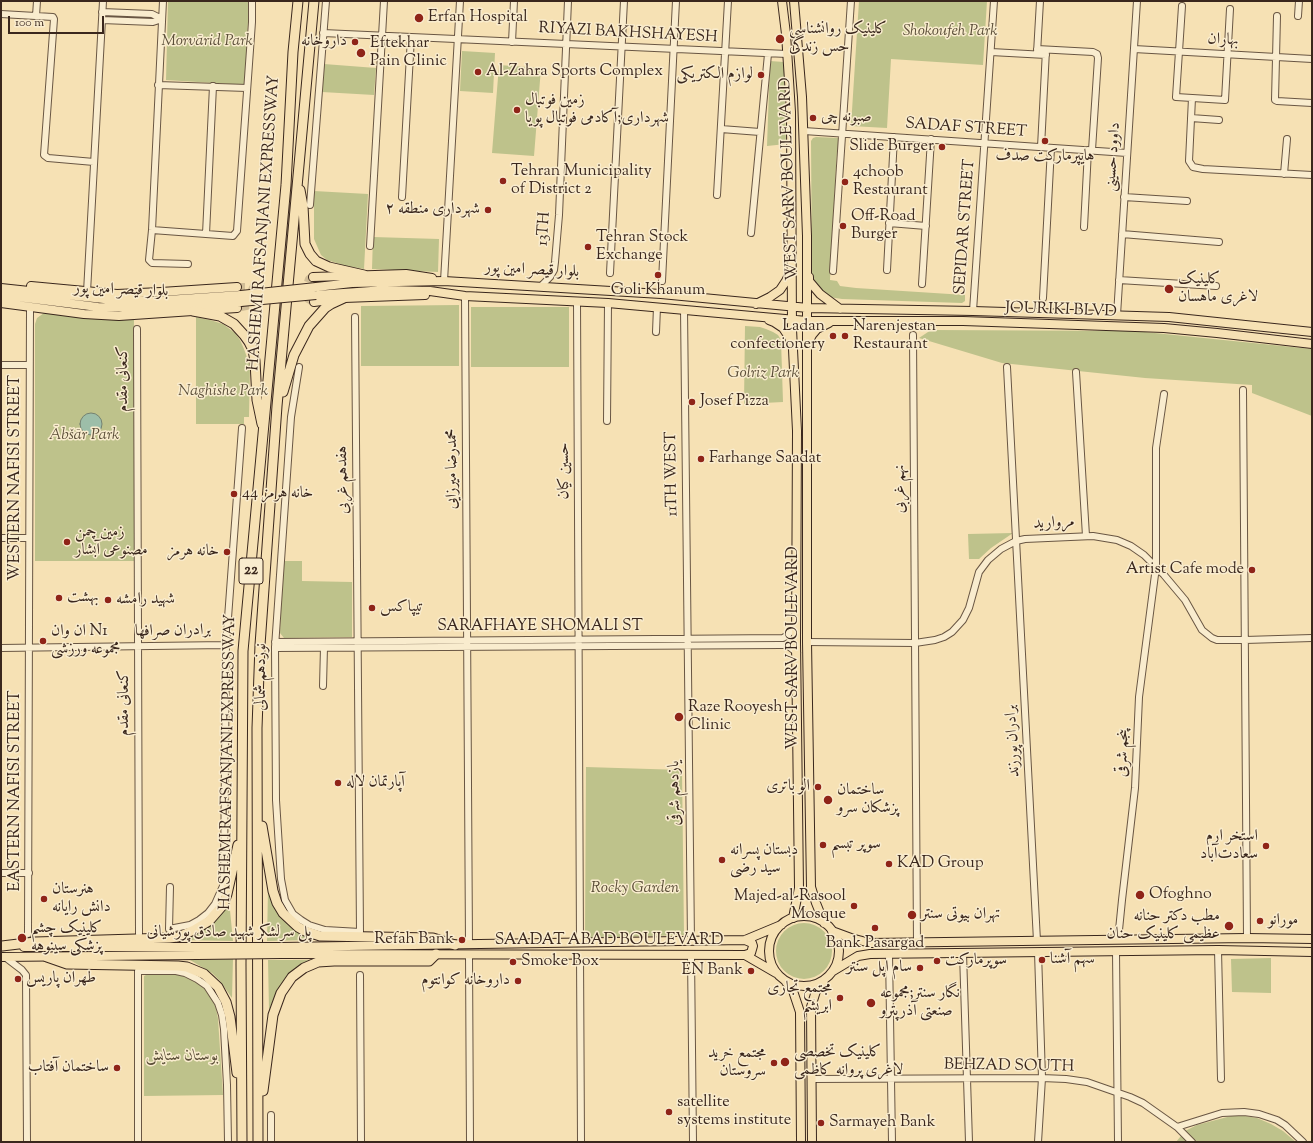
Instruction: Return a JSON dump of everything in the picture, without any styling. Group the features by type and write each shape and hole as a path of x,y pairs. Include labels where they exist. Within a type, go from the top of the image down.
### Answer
{"highway":[{"name":"HASHEMI RAFSANJANI EXPRESSWAY","path":"242,1142 243,651 286,185 293,52 298,1"},
{"name":"HASHEMI RAFSANJANI EXPRESSWAY","path":"258,1142 257,728 260,645 277,406 314,1"},
{"path":"298,180 303,206 305,244 310,254 316,261 329,267 364,275"},
{"path":"277,406 294,355 309,326 325,308 330,304 344,298"},
{"path":"193,311 220,316 234,324 249,342 253,350 255,361 257,400 264,435"},
{"path":"258,803 275,895 283,912 298,927 320,936 433,938 455,945"},
{"path":"2,946 35,942 169,938 178,937 194,930 209,921 223,905 229,885 242,820"},
{"path":"258,1122 273,1015 281,993 292,977 304,968 318,962 429,961 436,954"},
{"path":"47,957 67,964 178,966 192,969 204,974 218,987 228,1008 241,1102"}],"main road":[{"name":"WEST SARV BOULEVARD","path":"782,1 792,133 792,320 797,431 796,622 799,888 793,918"},
{"name":"WEST SARV BOULEVARD","path":"794,1 804,131 807,236 807,642 811,887 824,923"},
{"path":"792,236 796,247 804,244 807,236"},
{"path":"756,304 780,290 789,276 792,266"},
{"path":"807,268 809,281 814,288 840,309"},
{"path":"313,277 406,274 426,276 444,281"},
{"name":"بلوار قیصر امین پور","path":"316,295 352,283 444,281 661,294 808,308"},
{"path":"1,283 117,294 237,287"},
{"name":"بلوار قیصر امین پور","path":"1,288 112,300 240,302"},
{"name":"بلوار قیصر امین پور","path":"316,295 386,290 430,291 465,296 577,301 684,309 808,321"},
{"path":"1,303 84,314 119,316 193,311 240,302 316,295 344,298 447,294"},
{"name":"بلوار قیصر امین پور","path":"1,295 111,308 167,307 240,302"},
{"path":"718,312 730,308 729,303 720,299"},
{"name":"JOURIKI BLVD","path":"808,308 1169,317 1312,332"},
{"path":"759,316 774,322 783,328 789,337 793,353"},
{"path":"1164,328 1169,317"},
{"name":"JOURIKI BLVD","path":"808,321 964,321 1164,328 1217,332 1312,344"},
{"path":"806,351 809,340 817,329 828,324 838,322"},
{"path":"795,387 799,397 804,396 806,387"},
{"path":"801,1142 800,1012 793,991 776,973 771,963 769,952 771,941 776,931 793,918 804,916 815,918 832,930 851,938 870,943 1248,938 1312,939"},
{"name":"SAADAT ABAD BOULEVARD","path":"455,945 745,940 782,925"},
{"path":"832,930 837,940 839,951 838,962 833,971"},
{"path":"745,940 752,943 753,950 751,954 745,955"},
{"path":"1016,953 1014,946 1018,941"},
{"name":"پل سرلشکر شهید صادق پورشیانی","path":"281,951 455,945"},
{"name":"پل سرلشکر شهید صادق پورشیانی","path":"2,946 197,951 436,954"},
{"path":"812,1142 811,1007 816,991 825,979 833,971 858,956 889,954 1218,950 1312,952"},
{"name":"پل سرلشکر شهید صادق پورشیانی","path":"47,957 197,951"},
{"name":"SAADAT ABAD BOULEVARD","path":"436,954 745,955 776,973"},
{"path":"3,957 47,957"},
{"path":"784,980 794,985 805,986 816,984 825,979"}],"street":[{"path":"36,16 37,1"},
{"path":"87,292 103,1"},
{"path":"163,1 152,230 149,260 150,262 188,264"},
{"path":"152,230 233,236 238,231 252,1"},
{"path":"310,205 326,1"},
{"path":"370,246 384,1"},
{"path":"444,281 460,1"},
{"path":"512,42 514,1"},
{"name":"13TH","path":"540,286 550,277 554,270 555,262 559,215 568,1"},
{"path":"610,273 624,1"},
{"path":"662,281 676,1"},
{"path":"717,194 728,1"},
{"path":"833,270 851,1"},
{"name":"SEPIDAR STREET","path":"973,311 994,1"},
{"path":"1037,52 1040,1"},
{"name":"داوود حسینی","path":"1117,315 1137,1"},
{"path":"1298,16 1299,1"},
{"path":"1182,6 1176,97 1225,100 1230,9"},
{"path":"102,12 152,14 162,19"},
{"path":"1,14 51,16 54,19 44,155 48,158 94,162"},
{"path":"1277,16 1275,100 1312,103"},
{"path":"102,20 153,22 162,19"},
{"name":"RIYAZI BAKHSHAYESH","path":"323,33 787,54"},
{"path":"402,197 411,37"},
{"name":"بهاران","path":"1134,49 1312,59"},
{"path":"991,52 1093,52 1097,54 1098,58 1084,227"},
{"path":"1041,147 1046,53"},
{"path":"751,232 768,54"},
{"path":"158,85 247,88"},
{"path":"206,234 213,86"},
{"path":"1192,98 1189,161 1193,167 1202,169 1312,175"},
{"path":"1191,118 1219,120"},
{"path":"721,130 760,132"},
{"name":"SADAF STREET","path":"804,131 1127,153"},
{"path":"887,270 894,137"},
{"path":"1284,174 1287,139"},
{"path":"922,284 931,140"},
{"path":"1043,298 1051,148"},
{"path":"1124,197 1187,201"},
{"path":"890,223 926,226"},
{"path":"1122,234 1219,242"},
{"path":"1119,280 1216,286"},
{"name":"محمدرضا میرزایی","path":"465,296 469,944"},
{"name":"حسین کیان","path":"577,301 580,943"},
{"path":"607,421 608,304"},
{"path":"656,332 657,307"},
{"name":"WESTERN NAFISI STREET","path":"29,648 30,308"},
{"name":"11TH WEST","path":"684,309 688,642"},
{"name":"هفدهم غربی","path":"355,317 360,932"},
{"name":"کنعانی مقدم","path":"137,329 139,934"},
{"name":"نهم غربی","path":"913,335 916,942"},
{"path":"1,365 29,366"},
{"name":"نوزدهم شمالی","path":"299,367 292,417 275,645 276,800 281,879 284,900 293,914 309,925 318,929 332,931 360,932"},
{"name":"برادران پورزند","path":"1007,367 1037,941"},
{"path":"1076,372 1086,536"},
{"path":"1243,390 1248,938"},
{"name":"پنجم شرقی","path":"1118,940 1136,788 1139,697 1156,567 1156,448 1164,394"},
{"path":"170,887 169,929 190,925 208,913 215,904 223,886 226,645 242,428"},
{"name":"مروارید","path":"807,642 915,643 944,637 952,632 963,620 969,608 979,572 988,560 1001,548 1016,541 1035,538 1086,536 1101,536 1124,543 1144,554 1185,600 1199,625 1206,634 1217,640 1312,638"},
{"path":"1,538 29,538"},
{"name":"SARAFHAYE SHOMALI ST","path":"275,645 688,642 783,638 788,636 796,622"},
{"name":"SARAFHAYE SHOMALI ST","path":"688,642 787,645 797,653"},
{"name":"یازدهم شرقی","path":"688,642 691,941"},
{"name":"SARAFHAYE SHOMALI ST","path":"275,645 324,648 358,644"},
{"name":"برادران صرافها","path":"1,648 226,645"},
{"name":"EASTERN NAFISI STREET","path":"28,934 29,648"},
{"path":"323,686 324,648"},
{"path":"1,873 28,873"},
{"path":"1218,950 1221,1079"},
{"path":"1038,952 1042,1078 1038,1142"},
{"path":"1116,952 1118,1142"},
{"path":"963,953 969,1142"},
{"path":"889,954 892,1142"},
{"path":"469,955 470,1142"},
{"path":"580,955 581,1142"},
{"path":"691,955 693,1142"},
{"path":"3,957 22,970 26,975 27,1142"},
{"path":"138,1142 138,971 176,971 185,973 207,986 218,1003 224,1029 228,1142"},
{"path":"360,975 361,1142"},
{"name":"BEHZAD SOUTH","path":"812,1079 1042,1078 1087,1082 1118,1092 1143,1104 1177,1127 1192,1142"},
{"path":"1177,1127 1222,1113 1244,1112 1259,1114 1277,1120 1285,1125 1303,1142"},
{"path":"271,1115 271,1142"}],"green space":[{"name":"Morvārid Park","path":"168,1 249,1 245,85 166,80"},
{"name":"Shokoufeh Park","path":"859,1 987,1 983,65 891,59 887,128 851,126"},
{"name":"Al-Zahra Sports Complex","path":"462,51 495,53 493,93 460,91"},
{"path":"770,61 784,62 786,144 767,146"},
{"path":"324,64 376,68 374,95 322,92"},
{"name":"زمین فوتبال شهرداری;آکادمی فوتبال پویا","path":"499,65 541,68 534,156 492,153"},
{"path":"816,137 838,138 840,140 840,149 837,152 830,280 837,281 840,286 856,288 965,295 965,301 962,303 842,299 829,297 825,294 812,279 811,141"},
{"path":"314,191 368,194 364,269 346,266 327,260 321,255 314,239"},
{"path":"373,237 439,239 438,272 372,269"},
{"path":"459,305 459,366 361,366 361,306"},
{"path":"471,307 569,307 569,367 471,367"},
{"name":"Ābšār Park","path":"44,313 134,318 134,561 35,561 35,324 37,318"},
{"name":"Naghishe Park","path":"196,317 223,324 235,333 240,340 250,366 249,417 244,417 244,424 196,424"},
{"name":"Golriz Park","path":"745,326 766,329 778,335 781,340 783,402 744,404"},
{"path":"931,330 1135,331 1312,349 1312,416 1252,393 1252,385 1145,378 1002,363 919,338"},
{"path":"1013,533 991,548 979,559 969,559 968,534"},
{"path":"283,561 302,561 302,581 352,582 352,637 284,638 280,633"},
{"name":"Rocky Garden","path":"586,767 682,770 684,935 587,938 585,936"},
{"path":"268,890 281,917 297,931 311,937 311,940 267,941"},
{"path":"229,900 233,941 180,940"},
{"path":"798,923 810,923 820,927 828,935 832,945 832,957 828,967 820,975 810,979 798,979 788,975 780,967 776,957 776,945 780,935 788,927"},
{"path":"1271,958 1271,993 1232,992 1231,959"},
{"path":"233,959 232,998 220,981 212,973 190,960"},
{"path":"268,960 314,960 281,984 269,1010"},
{"name":"بوستان ستایش","path":"179,975 194,980 206,990 215,1002 218,1019 223,1095 144,1096 144,976"},
{"path":"1231,1116 1257,1118 1283,1131 1296,1142 1176,1142 1185,1131 1197,1125"}],"shaded area":[{"path":"91,413 99,416 102,424 99,432 91,435 83,432 80,424 83,416"}],"tunnel":[{"path":"313,277 309,279 305,291 308,299 314,302"},
{"path":"237,287 249,287 253,289 255,298 251,305 237,308"}],"place":[{"name":"Erfan Hospital","path":"419,18"},
{"name":"کلینیک روانشناسی حس زندگی","path":"780,39"},
{"name":"داروخانه","path":"355,42"},
{"name":"Eftekhar Pain Clinic","path":"361,53"},
{"name":"Al-Zahra Sports Complex","path":"478,72"},
{"name":"لوازم الکتریکی","path":"761,75"},
{"name":"زمین فوتبال شهرداری;آکادمی فوتبال پویا","path":"517,110"},
{"name":"صبونه چی","path":"813,118"},
{"name":"هایپرمارکت صدف","path":"1045,141"},
{"name":"Slide Burger","path":"942,147"},
{"name":"Tehran Municipality of District 2","path":"503,181"},
{"name":"4choob Restaurant","path":"845,182"},
{"name":"شهرداری منطقه ۲","path":"488,210"},
{"name":"Off-Road Burger","path":"843,226"},
{"name":"Tehran Stock Exchange","path":"588,247"},
{"name":"Goli Khanum","path":"658,275"},
{"name":"کلینیک لاغری ماهسان","path":"1169,289"},
{"name":"Ladan confectionery","path":"833,336"},
{"name":"Narenjestan Restaurant","path":"845,336"},
{"name":"Josef Pizza","path":"692,402"},
{"name":"Farhange Saadat","path":"701,459"},
{"name":"خانه هرمز 44","path":"234,494"},
{"name":"زمین چمن مصنوعی آبشار","path":"67,542"},
{"name":"خانه هرمز","path":"227,552"},
{"name":"Artist Cafe mode","path":"1252,570"},
{"name":"بهشت","path":"59,598"},
{"name":"شهید رامشه","path":"108,600"},
{"name":"تیپاکس","path":"372,608"},
{"name":"ان وان N1 مجموعه ورزشی","path":"43,641"},
{"name":"Raze Rooyesh Clinic","path":"679,717"},
{"name":"آپارتمان لاله","path":"338,783"},
{"name":"الو باتری","path":"818,787"},
{"name":"ساختمان پزشکان سرو","path":"828,800"},
{"name":"سوپر تبسم","path":"823,845"},
{"name":"استخر ارم سعادت‌آباد","path":"1266,846"},
{"name":"دبستان پسرانه سید رضی","path":"722,860"},
{"name":"KAD Group","path":"889,864"},
{"name":"Ofoghno","path":"1140,895"},
{"name":"هنرستان دانش رایانه","path":"44,899"},
{"name":"Majed-al-Rasool Mosque","path":"854,906"},
{"name":"تهران بیوتی سنتر","path":"912,915"},
{"name":"مورانو","path":"1260,921"},
{"name":"مطب دکتر حنانه عظیمی کلینیک حنان","path":"1229,926"},
{"name":"Bank Pasargad","path":"875,928"},
{"name":"کلینیک چشم پزشکی سینوهه","path":"22,938"},
{"name":"Refah Bank","path":"462,940"},
{"name":"سهم آشنا","path":"1042,960"},
{"name":"سوپرمارکت","path":"937,961"},
{"name":"Smoke Box","path":"513,962"},
{"name":"سام اپل سنتر","path":"920,968"},
{"name":"EN Bank","path":"751,971"},
{"name":"طهران پاریس","path":"18,979"},
{"name":"داروخانه کوانتوم","path":"518,981"},
{"name":"مجتمع تجاری ابریشم","path":"840,998"},
{"name":"نگار سنتر;مجموعه صنعتی آذرپترو","path":"871,1003"},
{"name":"کلینیک تخصصی لاغری پروانه کاظمی","path":"785,1062"},
{"name":"مجتمع خرید سروستان","path":"774,1063"},
{"name":"ساختمان آفتاب","path":"117,1068"},
{"name":"satellite systems institute","path":"669,1112"},
{"name":"Sarmayeh Bank","path":"821,1123"}]}
